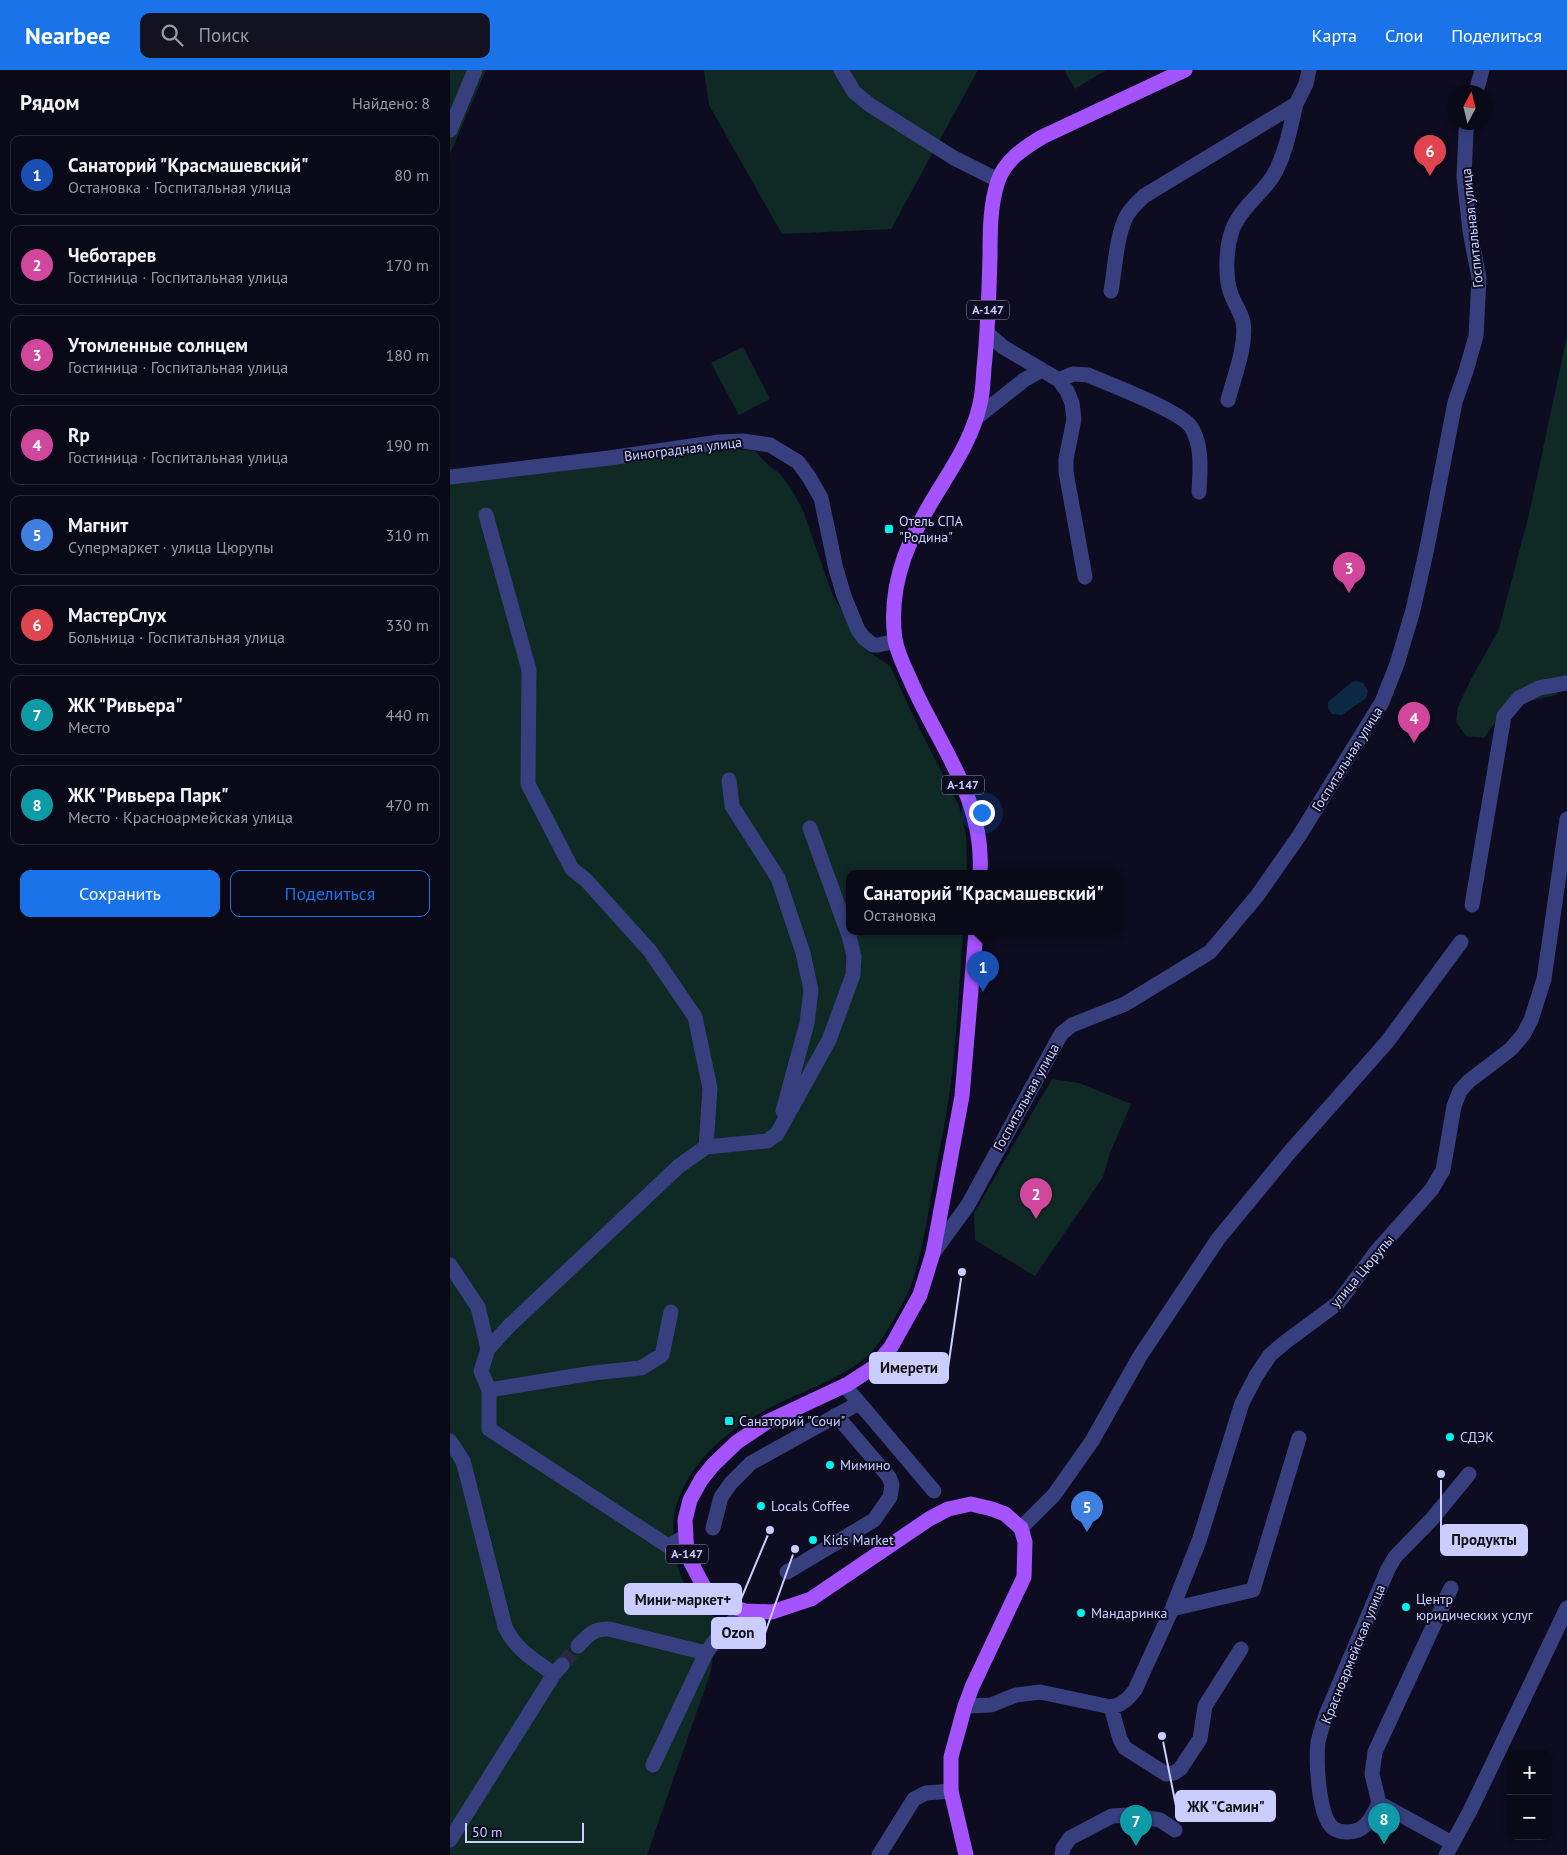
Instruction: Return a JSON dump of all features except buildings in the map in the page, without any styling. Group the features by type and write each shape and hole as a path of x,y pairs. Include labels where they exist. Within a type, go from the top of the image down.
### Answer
{"main road":[{"name":"А-147","path":"980,870 979,834 971,803 956,768 921,705 901,658 896,641 894,619 895,588 902,561 918,528 956,461 976,418 980,403 988,334 990,220 998,180 1008,163 1020,150 1042,137 1185,70"},
{"name":"А-147","path":"976,935 962,1096 933,1252 920,1295 891,1347 874,1367 845,1386 767,1422 737,1442 712,1465 690,1500 685,1520 685,1537 687,1555 704,1587 722,1603 745,1611 772,1612 811,1599 928,1519 948,1509 971,1504 992,1509 1005,1514 1021,1528"},
{"path":"966,1855 951,1791 951,1757 965,1706 1011,1601 1024,1577 1025,1542 1021,1528"}],"street":[{"path":"450,130 475,70"},
{"path":"841,70 854,92 870,105 954,158 998,180"},
{"path":"1228,400 1244,337 1242,321 1230,292 1227,275 1230,234 1239,218 1272,178 1277,168 1283,155 1296,104 1306,84 1309,70"},
{"path":"1478,85 1482,70"},
{"path":"1111,291 1121,229 1133,206 1144,196 1296,104"},
{"name":"Госпитальная улица","path":"933,1252 968,1205 1061,1034 1078,1022 1125,1004 1210,952 1257,896 1299,836 1382,702 1397,664 1414,610 1455,402 1476,336 1479,278 1470,231 1464,177 1466,130"},
{"path":"988,334 1003,347 1059,380 1067,391 1072,403 1074,419 1066,459 1066,472 1085,577"},
{"path":"976,418 1024,380 1042,370"},
{"path":"1059,380 1072,374 1088,375 1172,412 1187,422 1192,428 1201,458 1199,492"},
{"name":"Виноградная улица","path":"450,477 608,458 719,442 759,442 770,446 798,462 821,498 836,569 858,630 873,645 896,641"},
{"path":"486,515 529,670 528,784 572,869 586,880 650,951 695,1017 710,1088 706,1147"},
{"path":"1472,905 1504,716 1519,698 1539,688 1567,683"},
{"path":"729,780 732,806 778,878 804,953 811,990 807,1023 777,1134"},
{"name":"улица Цюрупы","path":"1111,1706 1126,1701 1136,1690 1172,1609 1199,1541 1242,1403 1256,1376 1270,1356 1284,1343 1338,1302 1376,1252 1432,1189 1443,1170 1454,1106 1460,1091 1469,1081 1511,1049 1523,1035 1531,1020 1544,978 1567,818"},
{"path":"810,828 846,928"},
{"path":"685,1537 668,1546 489,1430 488,1390 480,1371 488,1349 516,1320 678,1166 706,1147 767,1141 777,1134 829,1040 853,976 854,956 849,935"},
{"path":"1021,1528 1054,1495 1092,1441 1140,1356 1218,1239 1288,1154 1387,1042 1461,942"},
{"path":"450,1265 478,1308 488,1349"},
{"path":"488,1390 593,1373 641,1368 662,1355 671,1312"},
{"path":"845,1386 934,1491"},
{"path":"713,1528 721,1497 731,1483 751,1463 859,1403"},
{"path":"788,1572 874,1520 890,1497 892,1486 889,1477 836,1416"},
{"path":"1172,1609 1253,1590 1299,1438"},
{"path":"450,1441 463,1461 505,1627 511,1641 521,1650 558,1670 450,1840"},
{"name":"Красноармейская улица","path":"1379,1803 1368,1823 1356,1832 1345,1832 1333,1828 1324,1815 1317,1774 1319,1739 1326,1715 1395,1556 1432,1519 1469,1474"},
{"path":"1451,1588 1375,1752 1372,1774 1379,1803 1449,1849 1470,1811 1567,1608"},
{"path":"653,1765 706,1653 723,1630 745,1611"},
{"path":"578,1646 588,1635 599,1628 609,1628 706,1653"},
{"path":"965,1706 991,1705 1016,1696 1040,1692 1111,1706 1120,1739 1125,1748 1166,1774 1174,1773 1180,1769 1200,1739 1205,1706 1241,1649"},
{"path":"879,1855 914,1799 926,1793 951,1791"},
{"path":"1062,1855 1063,1848 1070,1838 1112,1816 1127,1815 1160,1820 1176,1830"}],"green space":[{"path":"450,70 486,70 450,154"},
{"path":"704,70 978,70 891,229 782,234 709,105"},
{"path":"1064,70 1106,70 1075,89"},
{"path":"1567,336 1567,682 1556,695 1507,706 1484,738 1466,736 1456,722 1458,707 1499,629 1530,510"},
{"path":"743,347 770,399 739,415 711,363"},
{"path":"729,448 755,451 768,465 779,473 790,487 802,508 833,596 866,650 890,666 959,806 966,835 967,870 846,870 846,935 963,935 952,1076 924,1238 909,1290 890,1327 877,1346 864,1359 840,1375 775,1405 746,1421 715,1445 702,1459 682,1491 676,1509 673,1528 677,1565 688,1591 702,1607 718,1620 711,1671 647,1855 450,1855 450,480"},
{"path":"1052,1079 1079,1083 1131,1104 1110,1153 1103,1177 1035,1276 975,1240 974,1213"}],"water":[{"path":"1352,682 1363,683 1368,691 1366,698 1342,715 1332,714 1328,708 1328,702"}],"tunnel":[{"path":"562,1665 578,1646"}],"place":[{"name":"МастерСлух","path":"1430,176"},
{"name":"Отель СПА \"Родина\"","path":"889,529"},
{"name":"Утомленные солнцем","path":"1349,593"},
{"name":"Rp","path":"1414,743"},
{"name":"Санаторий \"Красмашевский\"","path":"983,992"},
{"name":"Чеботарев","path":"1036,1219"},
{"name":"Имерети","path":"962,1272"},
{"name":"Санаторий \"Сочи\"","path":"729,1421"},
{"name":"СДЭК","path":"1450,1437"},
{"name":"Мимино","path":"830,1465"},
{"name":"Продукты","path":"1441,1474"},
{"name":"Locals Coffee","path":"761,1506"},
{"name":"Мини-маркет+","path":"770,1530"},
{"name":"Магнит","path":"1087,1532"},
{"name":"Kids Market","path":"813,1540"},
{"name":"Ozon","path":"795,1549"},
{"name":"Центр юридических услуг","path":"1406,1607"},
{"name":"Мандаринка","path":"1081,1613"},
{"name":"ЖК \"Самин\"","path":"1162,1736"},
{"name":"ЖК \"Ривьера Парк\"","path":"1384,1844"},
{"name":"ЖК \"Ривьера\"","path":"1136,1846"}]}
